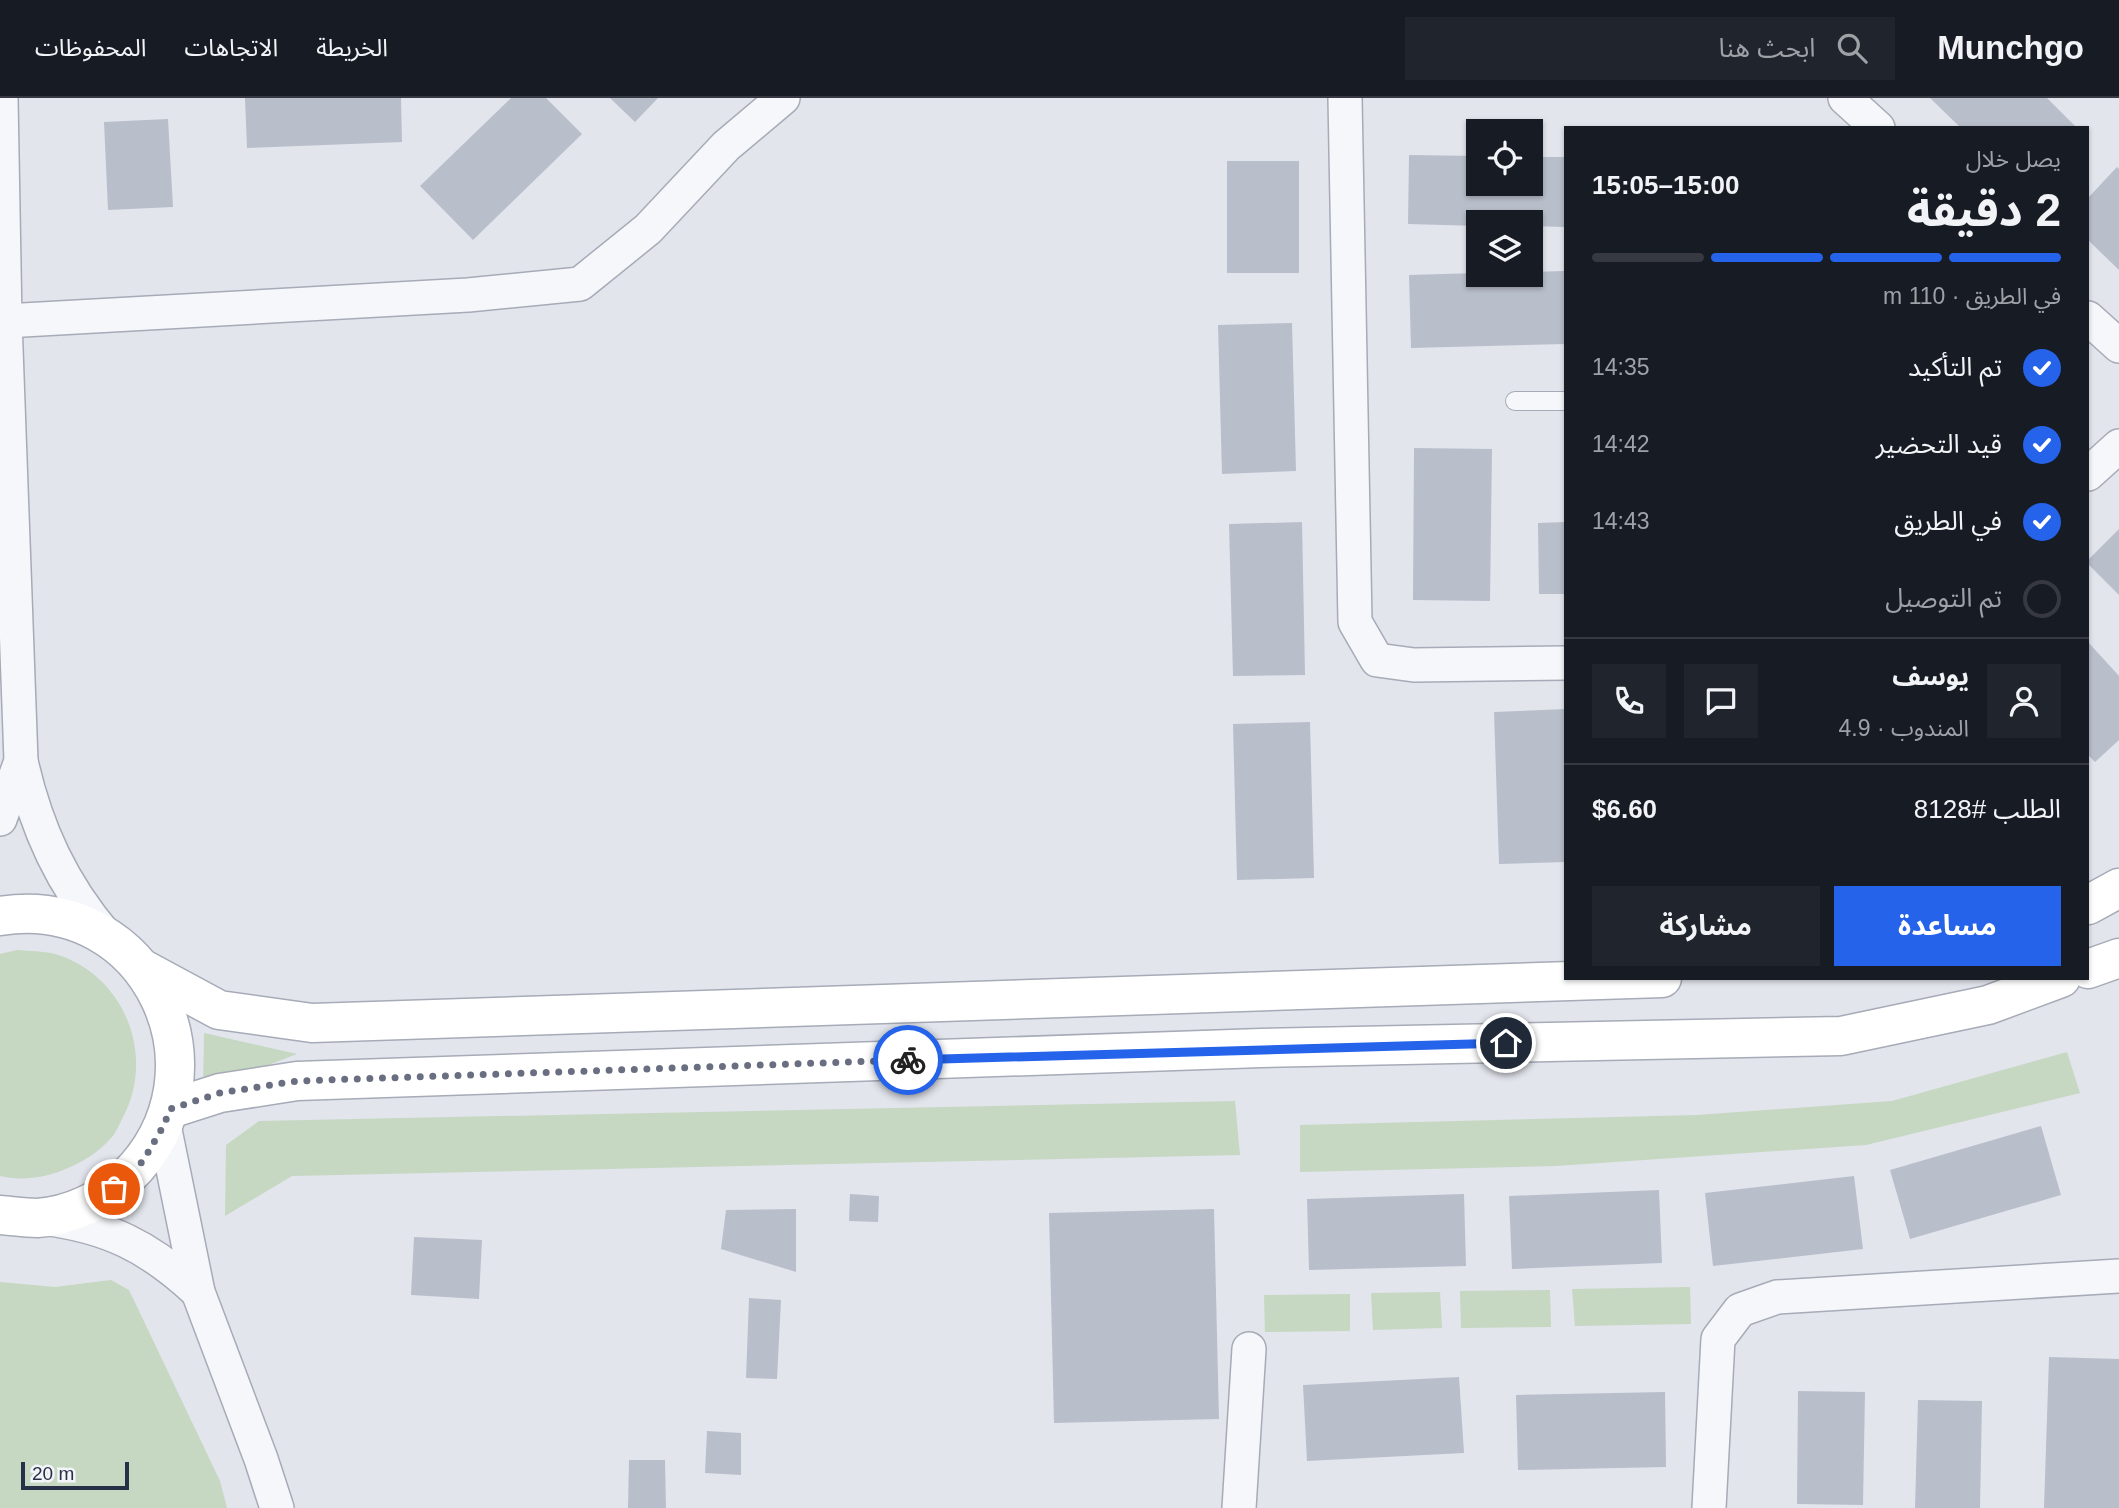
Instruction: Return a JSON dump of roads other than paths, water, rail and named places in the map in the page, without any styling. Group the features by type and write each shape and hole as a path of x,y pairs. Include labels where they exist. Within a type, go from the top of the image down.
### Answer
{"street":[{"path":"1,98 5,321 20,761 45,843 72,893 107,937 143,969 219,1010 312,1023 1583,980"},
{"path":"5,321 468,295 580,284 648,229 726,146 783,98"},
{"path":"1345,98 1355,622 1377,660 1413,665 1564,663"},
{"path":"1845,98 1876,126"},
{"path":"2089,319 2119,346"},
{"path":"2089,473 2119,446"},
{"path":"0,818 20,761"},
{"path":"2089,904 2119,888"},
{"path":"0,916 22,912 67,918 107,937"},
{"path":"2089,969 2119,958"},
{"path":"37,1218 78,1209 114,1189 143,1161 167,1117 176,1073 173,1036 162,1000 143,969"},
{"path":"167,1117 220,1093 297,1081 1233,1049 1841,1036 1988,1004 2055,980"},
{"path":"1504,982 1506,1043"},
{"path":"167,1117 198,1292 277,1508"},
{"path":"0,1215 73,1222 108,1232 141,1247 172,1267 198,1292"},
{"path":"1709,1508 1718,1339 1740,1310 1777,1297 2119,1276"},
{"path":"1240,1508 1249,1349"}],"lane":[{"path":"1515,401 1564,401"}]}
